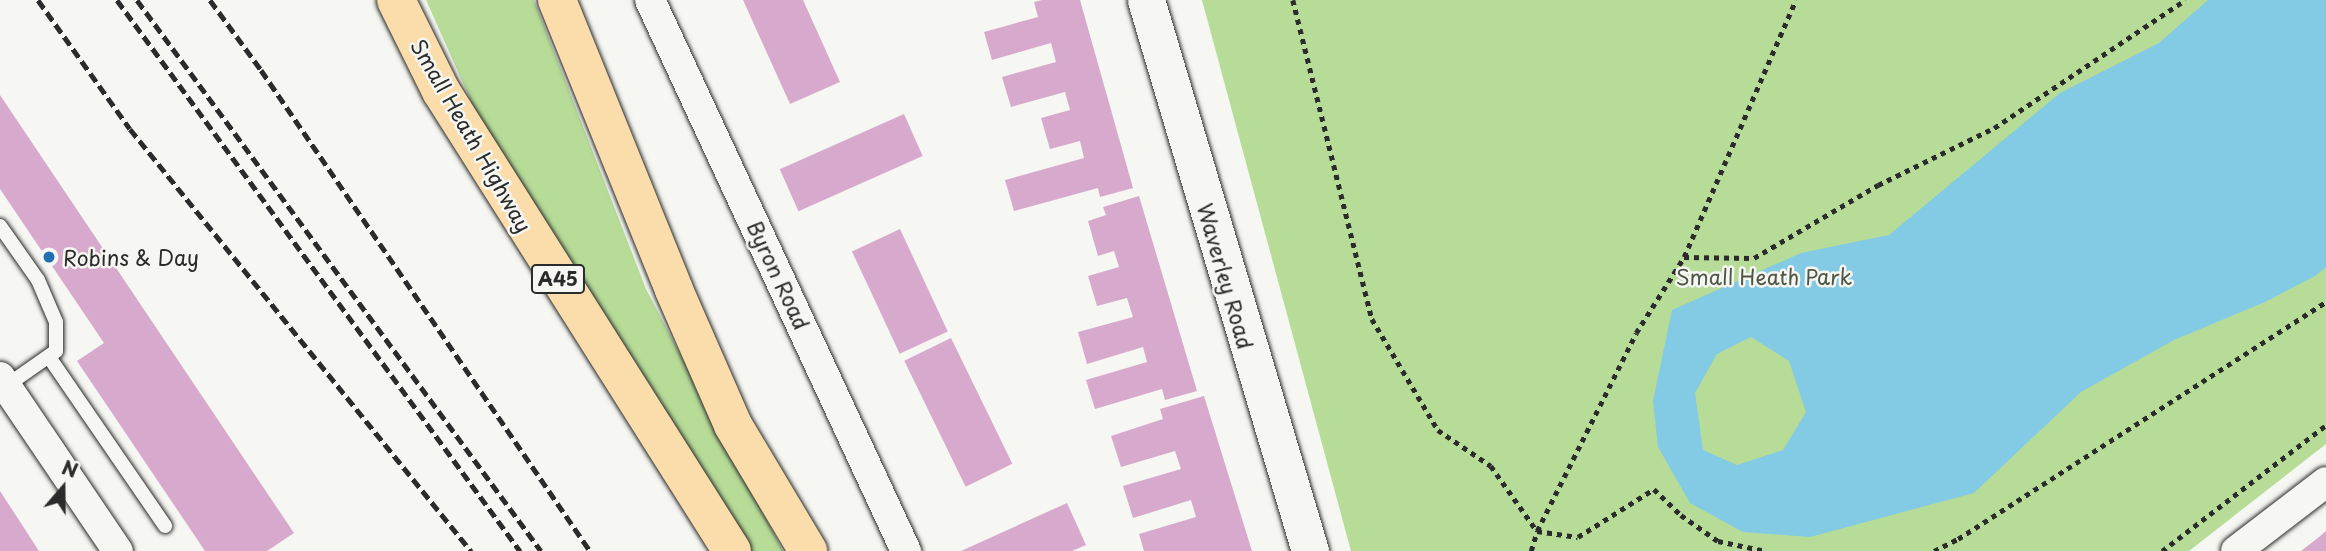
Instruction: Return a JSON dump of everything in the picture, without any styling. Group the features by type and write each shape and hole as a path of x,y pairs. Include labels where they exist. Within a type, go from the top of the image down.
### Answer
{"highway":[{"name":"Small Heath Highway","path":"396,0 441,90 732,551"},
{"path":"556,0 674,290 733,425 808,551"}],"street":[{"name":"Byron Road","path":"650,0 906,551"},
{"name":"Waverley Road","path":"1146,0 1310,551"},
{"path":"3,382 118,551"},
{"path":"2236,551 2326,482"}],"lane":[{"path":"0,226 38,280 56,322 56,351 49,358 3,382"},
{"path":"49,358 165,526"}],"path":[{"path":"1293,0 1372,319 1438,430 1491,466 1537,531 1578,537 1654,489 1681,515 1718,541 1766,551"},
{"path":"1531,551 1537,531 1636,333 1684,257 1796,0"},
{"path":"1684,257 1754,258 1878,185 1994,128 2185,0"},
{"path":"1934,551 1958,539 2326,302"},
{"path":"2162,551 2326,425"}],"green space":[{"path":"426,0 534,0 646,289 783,551 751,551 484,130"},
{"name":"Small Heath Park","path":"1202,0 2326,0 2326,444 2189,551 1351,551"}],"water":[{"path":"2208,0 2326,0 2326,267 2315,276 2265,302 2174,340 2081,392 1974,493 1810,537 1743,532 1690,503 1658,447 1653,401 1672,310 1801,253 1889,235 2060,93 2159,43","holes":["1751,337 1789,361 1806,412 1783,450 1737,465 1703,450 1695,393 1717,354"]}],"building":[{"path":"743,0 803,0 840,82 790,104"},
{"path":"1080,0 1133,188 1100,197 1098,188 1014,211 1005,180 1084,158 1080,141 1050,149 1041,118 1070,110 1065,92 1011,107 1002,77 1056,62 1051,43 992,60 984,32 1038,17 1034,2"},
{"path":"0,95 294,533 267,551 205,551 77,361 104,343 0,189"},
{"path":"904,114 923,156 798,211 780,169"},
{"path":"1139,196 1197,391 1165,400 1162,389 1095,409 1086,380 1147,362 1143,347 1087,364 1078,332 1133,317 1127,298 1097,306 1088,276 1119,267 1114,251 1098,256 1088,221 1106,215 1103,207"},
{"path":"900,229 948,331 900,354 852,251"},
{"path":"951,338 1012,464 966,487 904,361"},
{"path":"1204,396 1252,551 1144,551 1139,534 1196,517 1191,500 1133,518 1123,486 1181,469 1175,451 1121,467 1111,436 1163,419 1160,409"},
{"path":"0,491 39,551 0,551"},
{"path":"1067,503 1086,545 1072,551 961,551"},
{"path":"2326,531 2326,551 2301,551 2319,537"}],"railway":[{"path":"38,0 130,129 471,551"},
{"path":"117,0 520,551"},
{"path":"137,0 541,551"},
{"path":"210,0 261,70 590,551"}],"place":[{"name":"Robins & Day","path":"49,257"}]}
